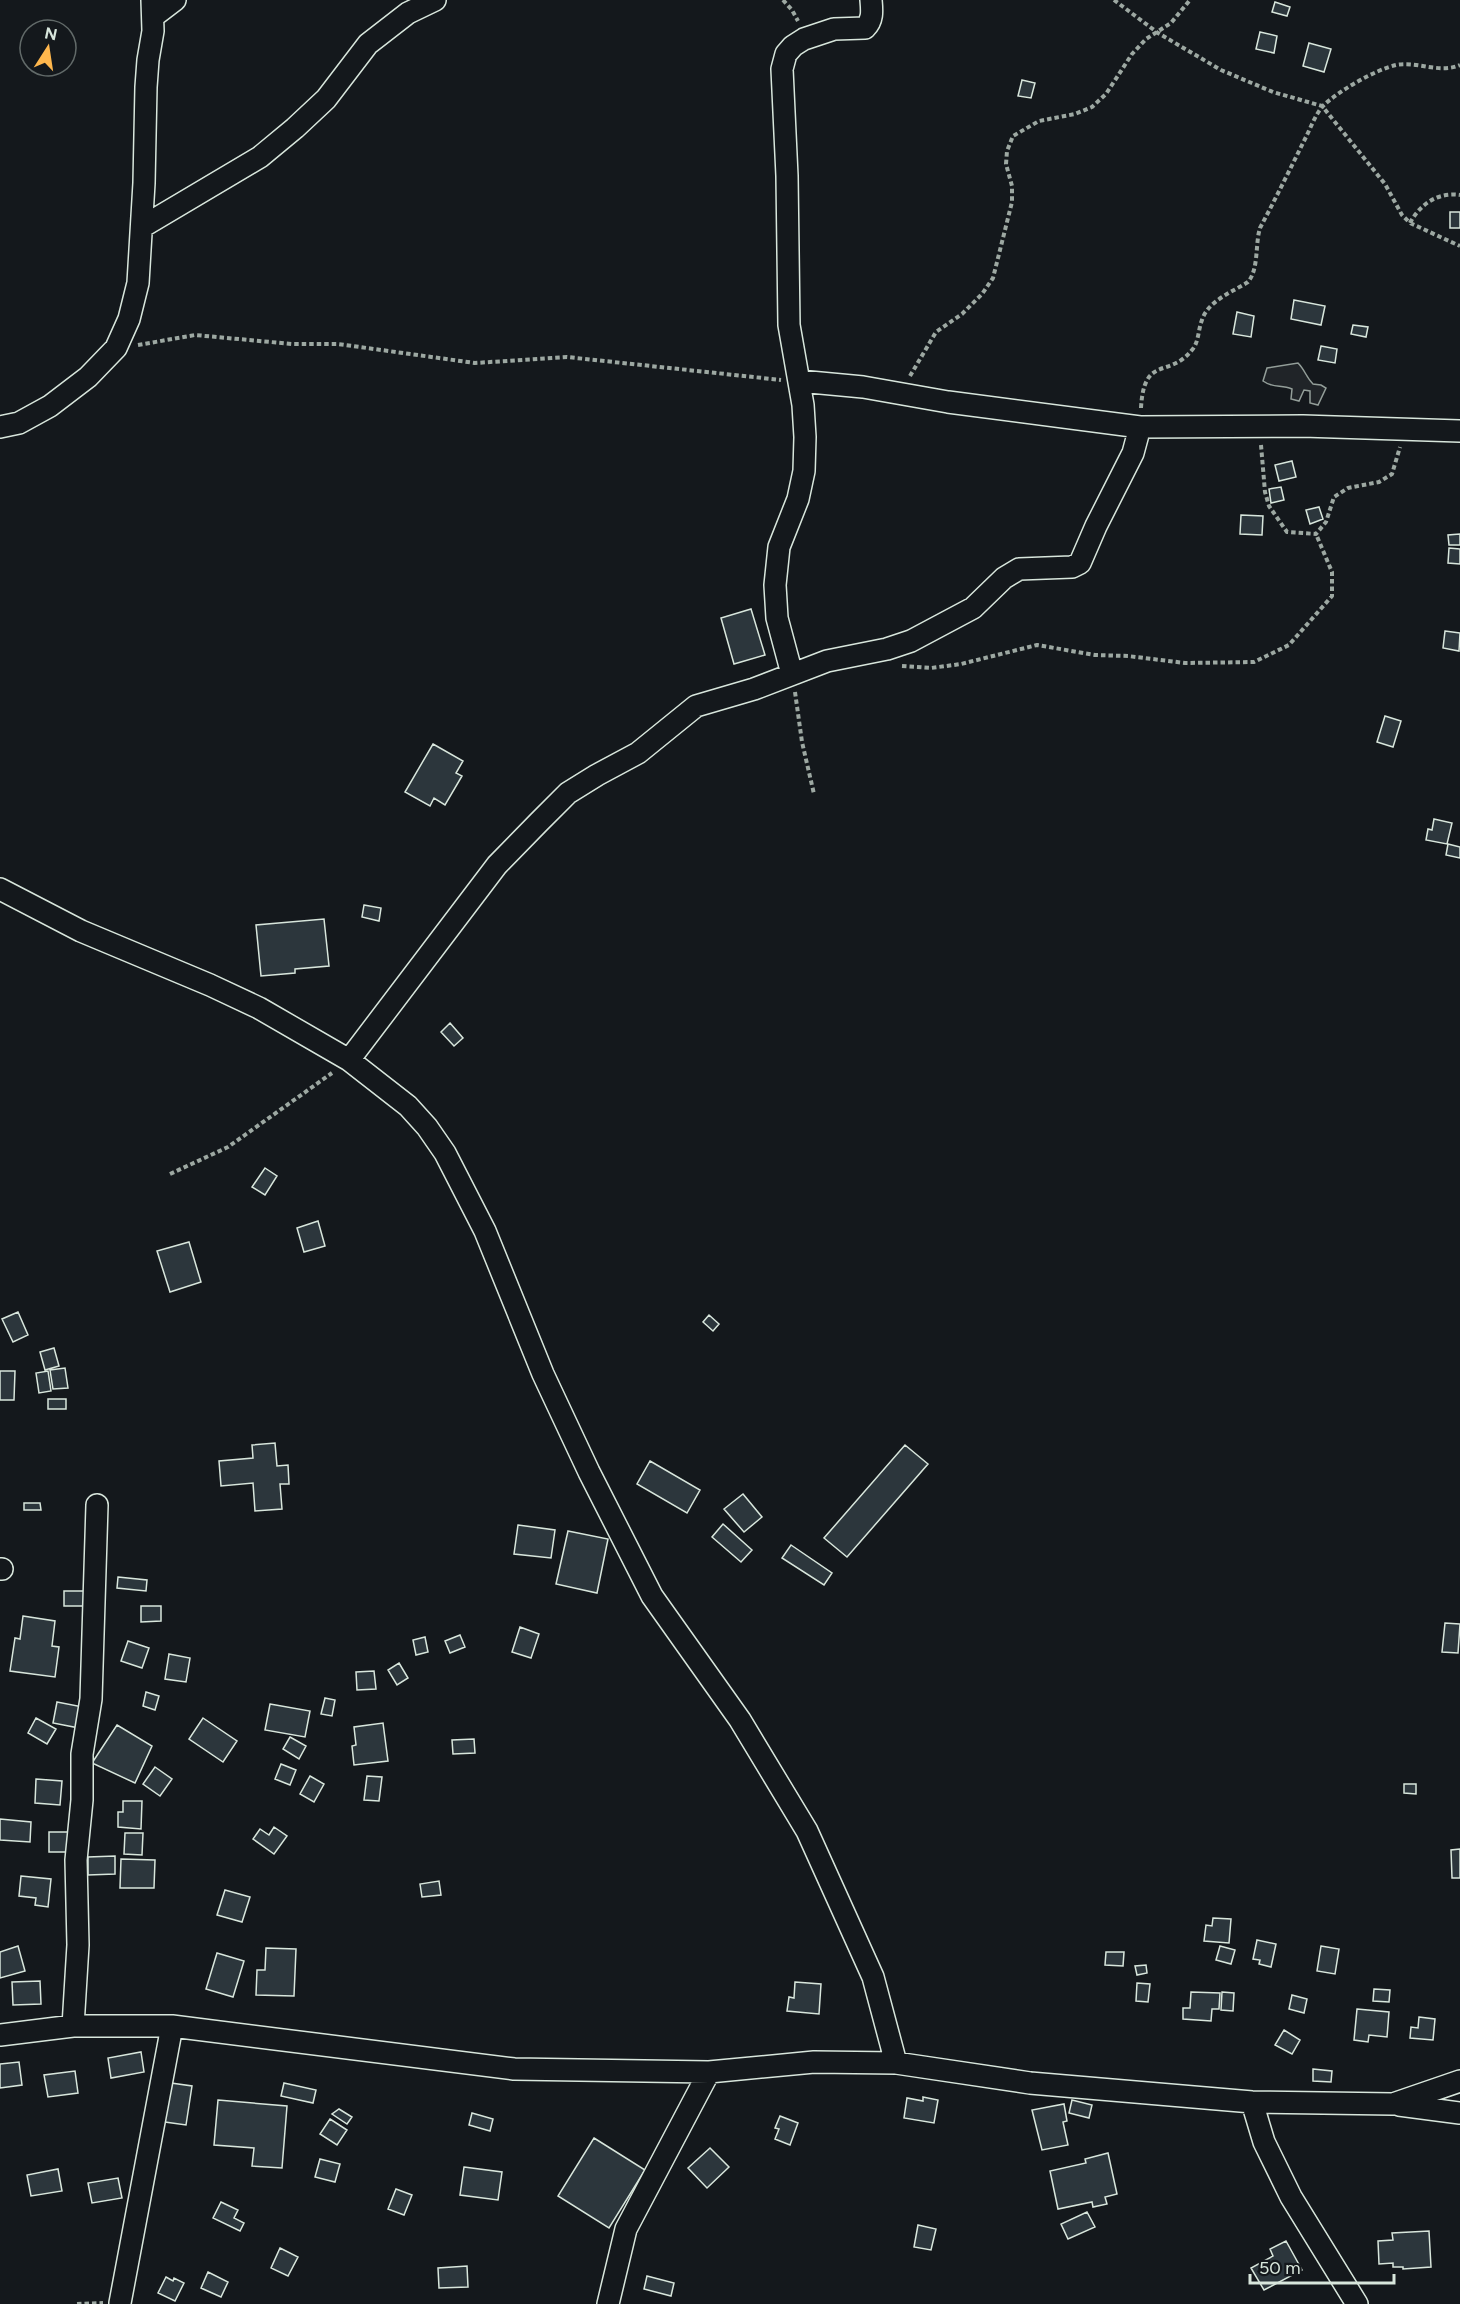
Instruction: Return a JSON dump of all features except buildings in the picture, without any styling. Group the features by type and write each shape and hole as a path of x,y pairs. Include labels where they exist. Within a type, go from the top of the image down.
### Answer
{"street":[{"path":"0,427 19,423 50,406 88,377 116,348 129,319 138,283 146,87 153,8 175,0"},
{"path":"142,228 260,157 326,99 368,44 408,13 435,0"},
{"path":"792,674 777,618 775,585 779,546 798,499 804,471 805,437 799,381 789,325 787,176 782,69 786,54 804,39 834,28 865,28 870,24 872,17 871,0"},
{"path":"799,381 863,387 948,402 1140,427 1460,430"},
{"path":"349,1060 497,865 567,794 638,753 696,706 754,689 827,661 887,649 911,641 973,608 1004,578 1020,569 1072,567 1080,563 1133,453 1140,427"},
{"path":"0,889 81,931 259,1008 349,1060 408,1106 445,1153 485,1231 543,1374 589,1472 652,1596 740,1720 807,1831 873,1977 896,2063"},
{"path":"73,2026 78,1945 76,1860 82,1800 82,1754 90,1699 97,1505"},
{"path":"0,2034 73,2026 135,2024 172,2026 514,2069 709,2072 814,2062 896,2063 1030,2083 1252,2102 1393,2104 1460,2113"},
{"path":"120,2303 172,2026"},
{"path":"608,2304 626,2229 709,2072"},
{"path":"1393,2104 1460,2081"},
{"path":"1252,2102 1264,2142 1291,2197 1357,2304"}],"path":[{"path":"783,0 792,10 804,39"},
{"path":"1114,0 1158,33 1221,70 1246,82 1322,106 1385,184 1402,215 1410,222 1460,246"},
{"path":"911,373 936,332 962,314 982,294 993,278 1012,202 1012,186 1006,164 1007,151 1013,136 1039,121 1075,114 1092,107 1106,94 1132,54 1146,39 1171,23 1190,0"},
{"path":"1140,427 1142,388 1148,377 1190,353 1196,345 1202,318 1207,309 1248,282 1253,276 1260,228 1322,106 1341,92 1379,71 1398,65 1452,69 1460,65"},
{"path":"1410,222 1422,206 1431,199 1460,195"},
{"path":"116,348 195,335 292,344 338,344 475,363 567,357 799,381"},
{"path":"1262,427 1261,462 1269,506 1287,532 1317,534"},
{"path":"1317,534 1326,522 1334,497 1348,488 1379,482 1392,474 1400,451 1401,442 1398,429"},
{"path":"893,666 931,668 961,664 1037,645 1095,655 1128,656 1185,663 1254,662 1289,645 1332,596 1332,572 1317,534"},
{"path":"792,674 802,742 814,794"},
{"path":"170,1174 228,1147 349,1060"}],"shaded area":[{"path":"1298,363 1313,384 1326,388 1318,405 1310,403 1310,391 1304,390 1299,401 1291,399 1292,389 1263,381 1267,368"}]}
